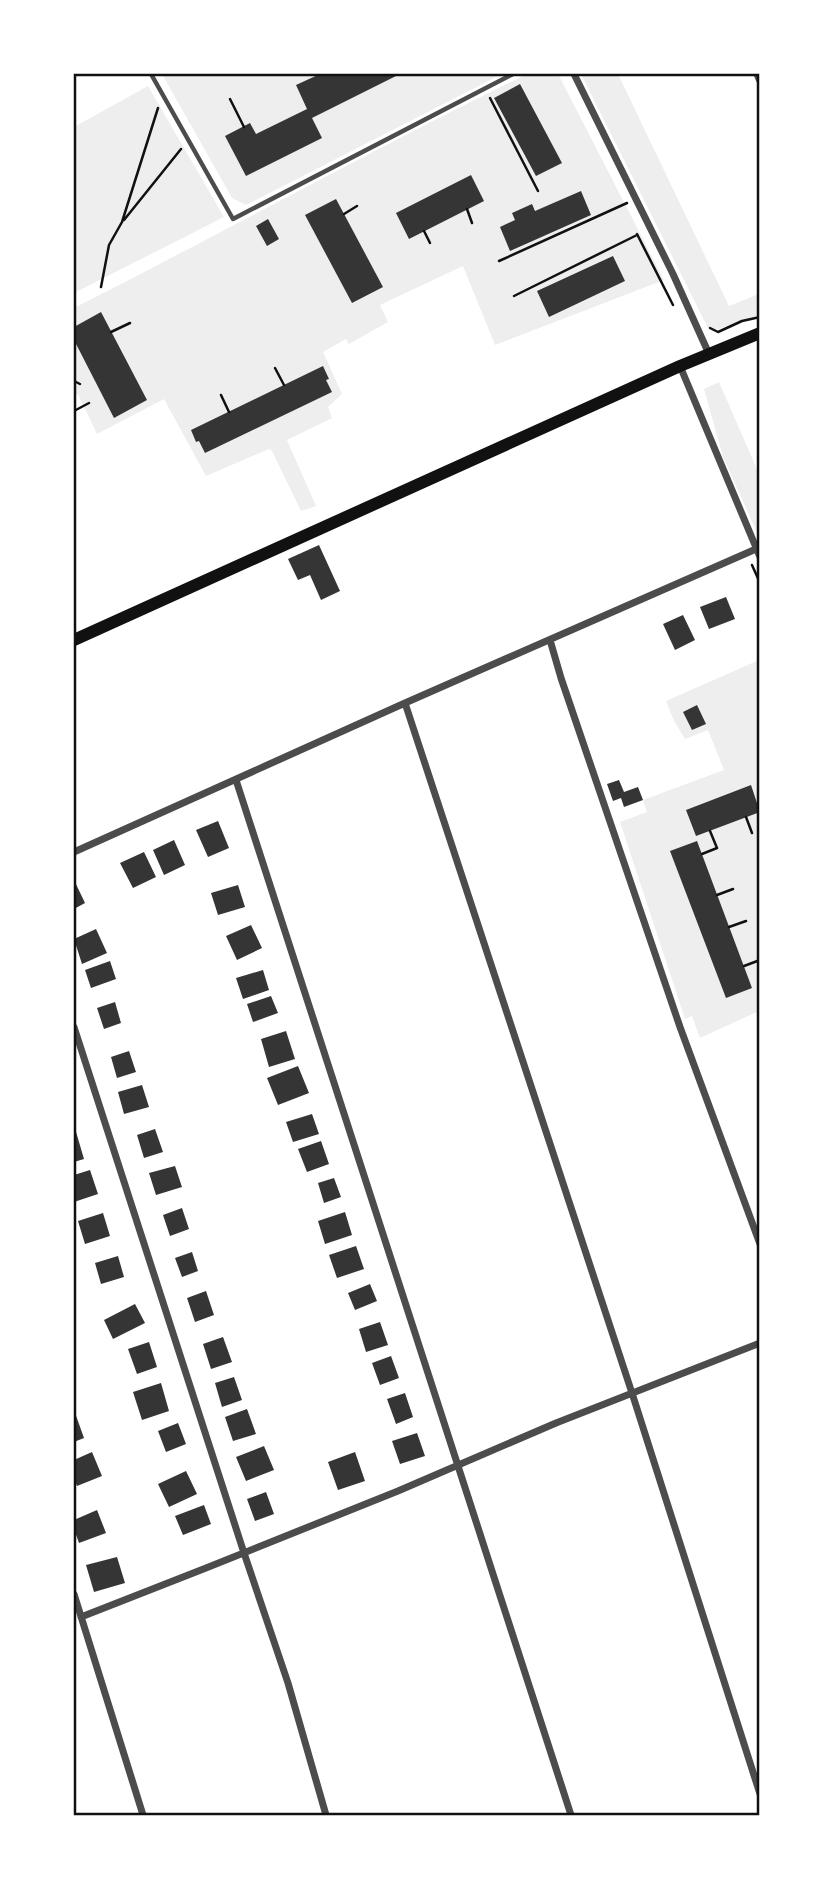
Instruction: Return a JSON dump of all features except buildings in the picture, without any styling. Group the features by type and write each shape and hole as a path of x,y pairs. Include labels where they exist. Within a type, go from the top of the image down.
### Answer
{"main road":[{"path":"74,640 680,366 760,333"}],"street":[{"path":"574,74 709,354"},
{"path":"757,74 760,81"},
{"path":"74,852 747,553 758,553 680,366"},
{"path":"550,640 680,1027 760,1244"},
{"path":"405,703 632,1393 760,1794"},
{"path":"236,780 571,1815"},
{"path":"74,1027 288,1684 326,1815"},
{"path":"81,1617 760,1343"},
{"path":"74,1594 143,1815"}],"lane":[{"path":"151,74 233,219 513,74"}],"path":[{"path":"484,88 502,116 538,191"},
{"path":"122,222 163,95"},
{"path":"230,99 244,127"},
{"path":"102,287 109,245 122,222 180,153 187,136"},
{"path":"521,158 525,155"},
{"path":"499,261 571,226 636,199"},
{"path":"344,214 357,206"},
{"path":"467,209 472,223"},
{"path":"514,296 650,228"},
{"path":"424,231 430,243"},
{"path":"637,234 675,307"},
{"path":"590,258 593,265"},
{"path":"545,280 548,286"},
{"path":"707,322 712,331 718,332 742,321 760,317"},
{"path":"111,332 131,323"},
{"path":"275,368 284,385"},
{"path":"74,382 80,384"},
{"path":"220,395 229,412"},
{"path":"74,411 89,403"},
{"path":"747,553 760,583"},
{"path":"746,817 752,833"},
{"path":"702,854 716,848 710,831"},
{"path":"717,895 733,889"},
{"path":"729,927 746,921"},
{"path":"744,966 760,960"}],"shaded area":[{"path":"162,74 502,74 246,205 232,198"},
{"path":"527,74 558,74 664,280 495,345 463,266 380,305 388,322 349,344 346,339 323,352 342,394 328,407 332,418 287,440 316,506 301,511 269,449 206,476 164,399 97,434 78,394 74,396 74,308"},
{"path":"581,74 618,74 729,306 759,294 759,315 715,330 708,328"},
{"path":"148,86 224,217 74,293 74,127"},
{"path":"719,382 759,474 759,537 723,457 704,389"},
{"path":"759,660 759,1011 700,1038 692,1016 685,1019 620,822 647,812 643,800 724,770 708,730 685,739 666,701"}]}
